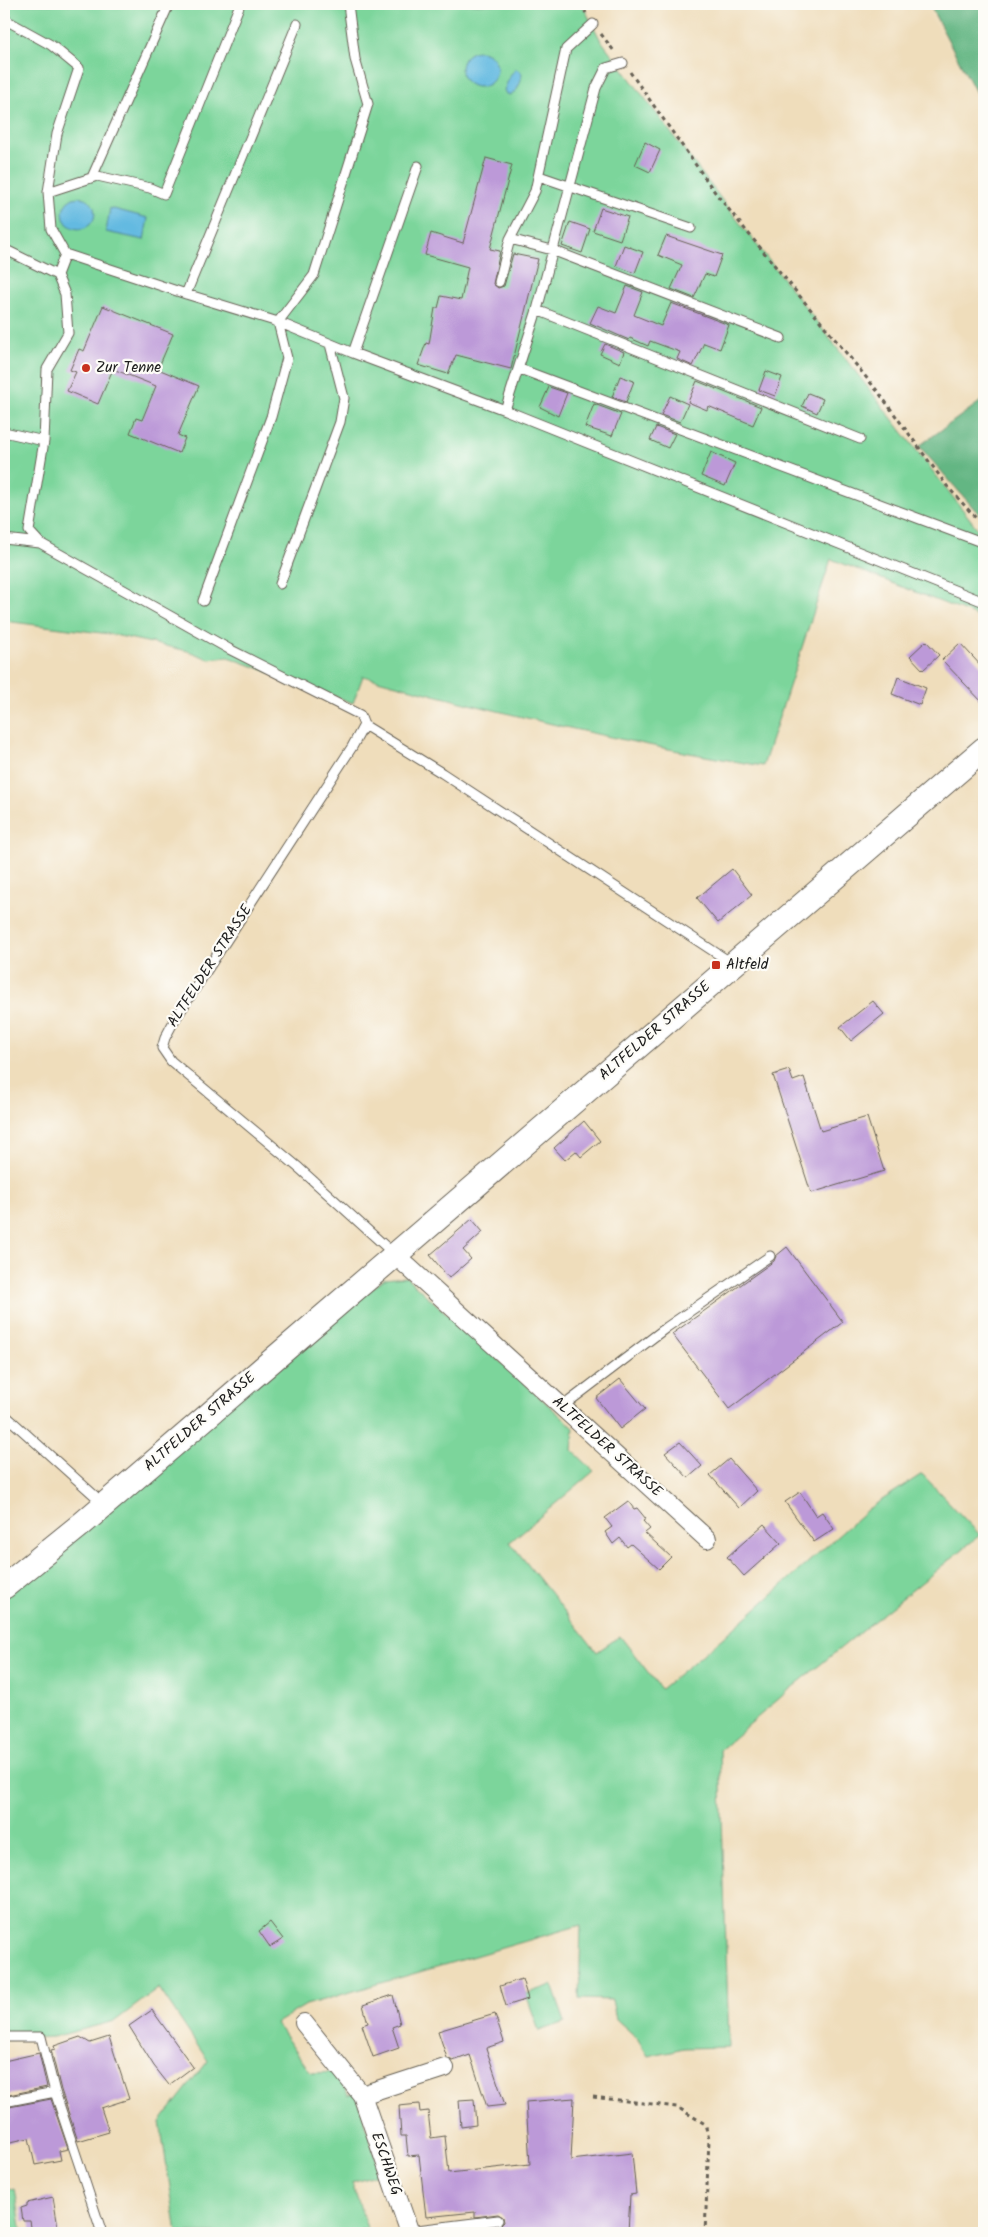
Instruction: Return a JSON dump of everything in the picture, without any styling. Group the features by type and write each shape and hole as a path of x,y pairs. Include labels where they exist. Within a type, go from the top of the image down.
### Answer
{"street":[{"name":"ALTFELDER STRASSE","path":"4,1587 104,1505 984,749"},
{"name":"ALTFELDER STRASSE","path":"394,1254 708,1539"},
{"name":"ESCHWEG","path":"304,2023 362,2095 410,2232"},
{"path":"362,2095 445,2068"}],"lane":[{"path":"48,192 94,177 93,175 169,4"},
{"path":"93,175 150,188 164,194 240,4"},
{"path":"278,322 314,275 368,104 355,59 348,4"},
{"path":"4,19 51,45 79,68 57,134 48,192 51,229 65,254 278,322 353,354 505,410 984,602"},
{"path":"186,294 297,24"},
{"path":"499,282 510,239 535,191 566,49 593,24"},
{"path":"505,410 520,369 537,310 596,88 606,68 623,64"},
{"path":"353,354 418,166"},
{"path":"539,176 691,228"},
{"path":"510,239 552,250 781,338"},
{"path":"4,249 57,275 65,294 68,333 47,369 44,441 29,531 40,543 229,650 360,715 364,726 442,773 733,964"},
{"path":"57,275 65,254"},
{"path":"537,310 860,439"},
{"path":"203,601 271,417 287,358 278,322"},
{"path":"280,584 340,422 344,398 330,344"},
{"path":"520,369 984,543"},
{"path":"4,432 44,441"},
{"path":"4,539 40,543"},
{"name":"ALTFELDER STRASSE","path":"364,726 174,1021 162,1048 171,1060 299,1168 394,1254"},
{"path":"563,1406 667,1327 770,1256"},
{"path":"4,1414 104,1505"},
{"path":"4,2037 41,2037 55,2092 102,2233"},
{"path":"4,2102 55,2092"},
{"path":"410,2232 498,2220"}],"path":[{"path":"581,4 593,24 717,195 879,393 947,486 984,527"},
{"path":"593,2097 677,2107 705,2124 708,2139 705,2233"}],"green space":[{"path":"4,4 582,4 600,39 722,200 984,537 984,619 831,559 763,766 662,748 562,726 363,676 353,703 228,657 209,659 188,651 110,634 4,621"},
{"path":"929,4 984,4 984,108"},
{"path":"984,399 984,520 919,446"},
{"path":"406,1277 574,1428 572,1450 594,1471 510,1542 597,1652 620,1636 661,1689 732,1630 868,1509 922,1474 980,1535 789,1690 720,1750 729,2047 684,2048 648,2056 637,2038 616,2019 612,2000 579,1999 581,1925 306,2005 276,2023 311,2073 340,2072 348,2095 356,2092 380,2173 352,2182 367,2228 351,2233 177,2233 160,2122 208,2061 159,1988 115,2021 53,2037 4,2039 4,1587 384,1279"},
{"path":"552,1985 565,2022 539,2031 526,1994"},
{"path":"15,2188 22,2233 4,2233 4,2190"}],"water":[{"path":"479,51 491,57 497,69 491,81 479,87 467,81 461,69 467,57"},
{"path":"516,69 522,73 519,86 513,94 506,94 504,90 511,74"},
{"path":"79,197 91,201 95,213 91,225 79,229 67,225 63,213 67,201"},
{"path":"110,208 148,218 144,240 106,232"}],"building":[{"path":"645,142 660,150 650,172 635,165"},
{"path":"486,158 512,165 490,249 500,251 493,284 498,288 504,286 513,254 538,259 511,369 456,355 448,374 418,365 426,343 429,344 435,308 438,308 441,296 461,300 468,267 425,255 431,233 463,243"},
{"path":"601,208 628,217 620,240 593,231"},
{"path":"570,222 590,229 582,253 562,246"},
{"path":"666,236 722,255 714,277 705,274 694,298 671,289 682,265 658,255"},
{"path":"624,245 643,252 635,273 616,266"},
{"path":"627,286 643,292 634,315 661,326 671,303 729,325 720,349 704,343 693,366 677,359 680,352 650,341 648,346 630,338 629,340 590,323 598,306 616,313"},
{"path":"103,306 173,334 158,369 199,386 178,435 185,438 179,453 130,433 136,418 142,420 156,386 113,369 98,404 67,391 76,372 70,370 79,349 84,351"},
{"path":"605,344 624,352 620,363 600,354"},
{"path":"766,371 782,377 775,396 759,390"},
{"path":"620,376 634,381 626,402 612,397"},
{"path":"697,381 761,407 753,425 708,406 707,410 688,402"},
{"path":"549,387 567,393 558,416 540,407"},
{"path":"808,393 823,399 817,413 802,406"},
{"path":"670,396 688,404 680,422 661,415"},
{"path":"594,404 621,414 612,436 585,427"},
{"path":"656,427 675,434 668,448 650,440"},
{"path":"711,452 735,463 725,486 701,476"},
{"path":"926,641 939,655 923,670 910,656"},
{"path":"960,643 984,669 984,704 942,660"},
{"path":"898,677 926,688 920,705 892,694"},
{"path":"732,869 752,895 718,923 697,898"},
{"path":"873,1001 884,1014 851,1041 840,1027"},
{"path":"789,1070 793,1081 804,1077 821,1131 867,1117 884,1171 811,1193 773,1075"},
{"path":"584,1121 600,1141 581,1157 576,1151 565,1160 554,1148"},
{"path":"472,1219 483,1232 463,1250 471,1259 449,1278 430,1255"},
{"path":"787,1247 843,1322 729,1409 672,1334 774,1261 776,1256"},
{"path":"620,1379 645,1409 620,1429 596,1398"},
{"path":"680,1442 702,1466 688,1478 665,1453"},
{"path":"729,1459 757,1491 739,1508 710,1475"},
{"path":"800,1492 816,1516 822,1512 834,1529 814,1542 785,1502"},
{"path":"628,1501 646,1519 643,1521 650,1529 645,1533 671,1557 659,1569 631,1544 627,1547 620,1538 613,1544 605,1532 612,1527 605,1518"},
{"path":"764,1524 781,1543 744,1576 727,1557"},
{"path":"270,1922 283,1939 270,1947 259,1931"},
{"path":"522,1979 528,1999 506,2006 500,1986"},
{"path":"393,1995 400,2024 392,2027 399,2048 373,2057 362,2025 368,2023 363,2005"},
{"path":"152,2010 193,2067 169,2085 154,2066 129,2026"},
{"path":"495,2014 504,2042 486,2048 505,2105 487,2107 470,2055 453,2061 447,2058 438,2031"},
{"path":"80,2037 90,2043 109,2037 129,2099 101,2108 109,2132 78,2141 61,2090 51,2050 55,2049 54,2046"},
{"path":"39,2053 47,2087 4,2096 4,2061"},
{"path":"574,2098 571,2160 632,2153 636,2194 630,2195 628,2233 477,2233 477,2229 501,2225 504,2222 503,2217 498,2214 475,2217 475,2212 426,2217 419,2155 408,2156 406,2136 401,2136 399,2106 419,2104 420,2112 428,2111 431,2138 445,2136 449,2173 530,2164 526,2102"},
{"path":"51,2099 68,2149 59,2151 61,2160 35,2165 29,2138 6,2143 4,2108"},
{"path":"474,2099 476,2125 461,2127 459,2100"},
{"path":"53,2197 59,2233 32,2233 30,2221 23,2221 21,2208 27,2206 27,2203"}],"place":[{"name":"Zur Tenne","path":"86,368"},
{"name":"Altfeld","path":"716,965"}]}
